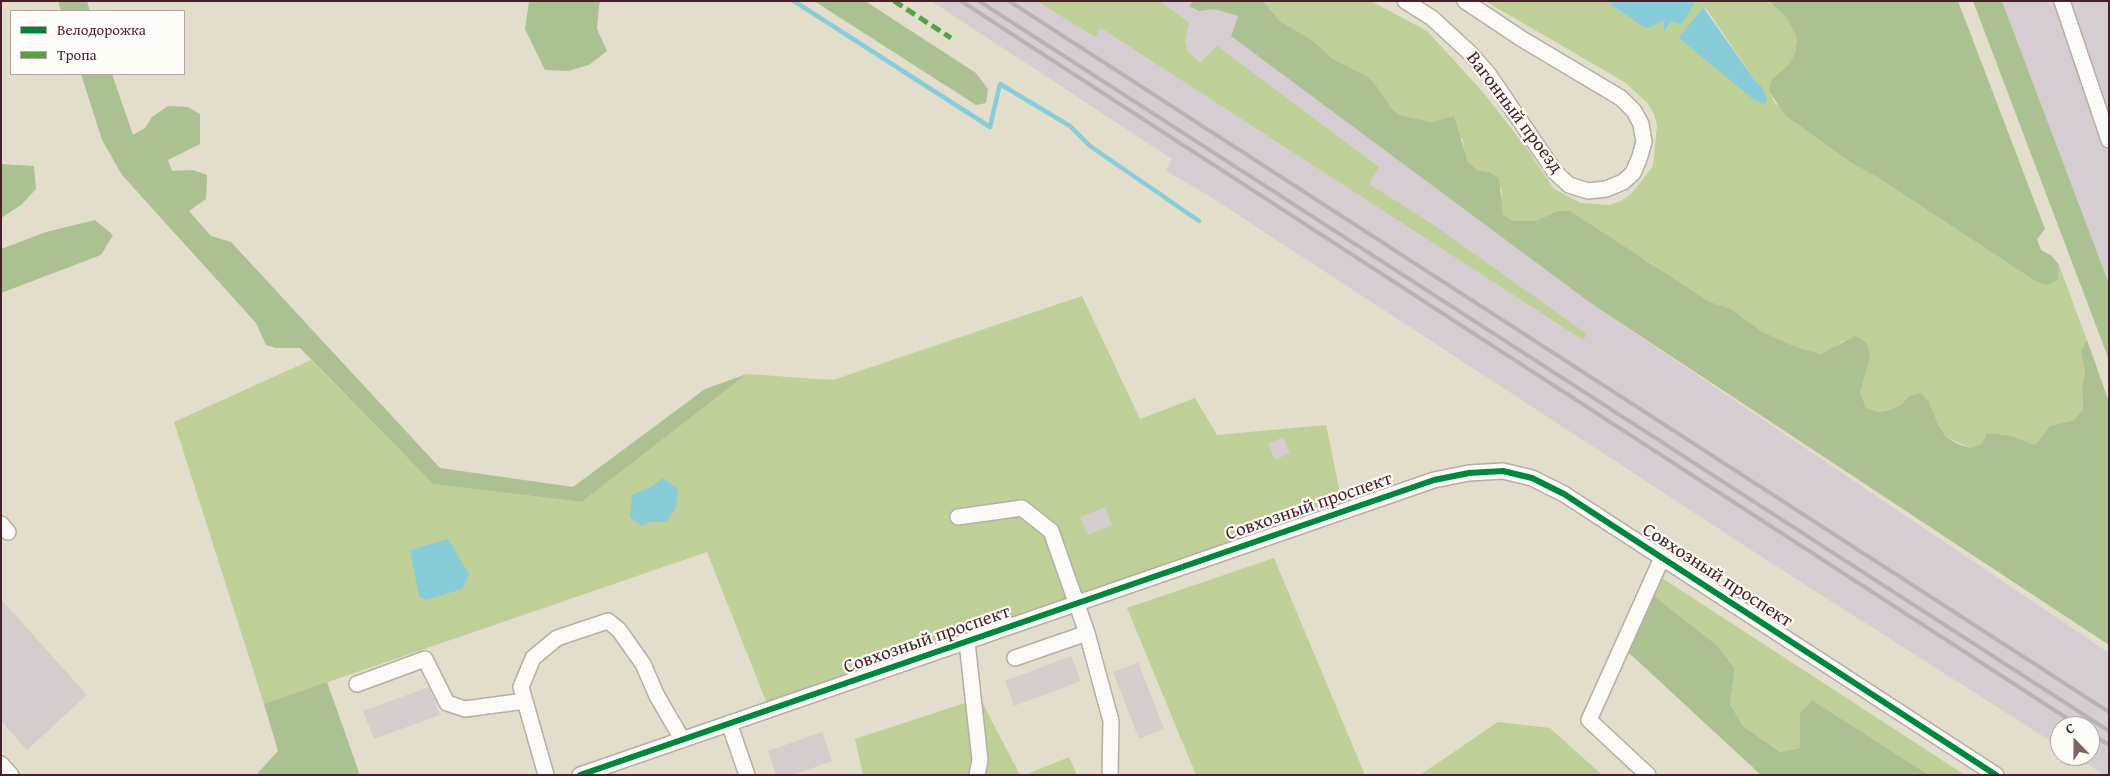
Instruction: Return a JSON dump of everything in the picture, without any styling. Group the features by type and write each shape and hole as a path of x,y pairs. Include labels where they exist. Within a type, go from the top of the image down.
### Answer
{"street":[{"name":"Вагонный проезд","path":"1405,1 1432,18 1472,54 1555,172 1569,185 1588,191 1606,189 1623,182 1633,173 1640,160 1644,142 1641,124 1634,111 1621,98 1522,39 1465,1"},
{"path":"2062,1 2109,140"},
{"name":"Совхозный проспект","path":"580,775 1434,480 1469,473 1503,471 1532,478 1564,494 1996,775"},
{"path":"958,517 1022,508 1051,531 1087,633 1112,721 1110,775"},
{"path":"1648,775 1589,720 1662,558"},
{"path":"546,775 521,687 533,658 557,638 608,621 619,630 643,664 657,696 682,740"},
{"path":"1014,658 1087,633"},
{"path":"967,642 980,760 977,775"},
{"path":"357,684 425,659 447,703 465,709 524,701"},
{"path":"729,723 747,775"},
{"path":"1,764 11,775"}],"shaded area":[{"path":"931,1 1235,1 1592,304 2109,653 2109,775 2104,775 2090,766 2100,766 2100,716 2050,716 2050,741 1782,570 1206,194 1166,171 1172,159"},
{"path":"2002,1 2109,1 2109,284"}],"green space":[{"path":"58,1 87,1 90,10 61,10"},
{"path":"529,1 601,1 597,29 607,51 589,65 568,71 545,70 525,29"},
{"path":"814,1 865,1 976,73 988,89 986,103 976,105"},
{"path":"1037,1 1159,1 1189,22 1185,42 1188,52 1200,63 1217,46 1379,167 1369,184 1435,226 1587,334 1583,340 1101,28 1095,37"},
{"path":"1197,1 1263,1 1280,21 1313,41 1333,59 1368,77 1399,115 1430,123 1454,116 1468,162 1477,170 1489,172 1499,178 1503,215 1513,221 1536,221 1557,211 1570,211 1708,301 1733,310 1761,331 1796,347 1821,354 1855,336 1867,343 1870,358 1860,393 1866,407 1878,412 1890,410 1901,405 1909,396 1921,393 1929,402 1946,437 1958,444 1970,448 1982,444 1987,433 2012,436 2035,445 2050,426 2074,420 2083,409 2082,385 2085,373 2081,351 2087,340 2109,402 2109,645 1592,304 1231,36 1238,16 1214,9 1199,11 1189,6"},
{"path":"1263,1 1371,1 1427,31 1482,91 1528,150 1554,189 1581,203 1609,205 1621,201 1632,193 1653,166 1657,125 1654,114 1648,104 1626,83 1485,1 1606,1 1643,27 1655,25 1658,21 1664,19 1665,31 1671,22 1682,24 1696,1 1769,1 1786,17 1797,38 1795,53 1789,64 1771,80 1769,91 1775,103 1853,164 1877,177 2035,281 2057,280 2059,265 2087,340 2081,351 2085,373 2082,385 2083,409 2074,420 2050,426 2035,445 2012,436 1970,448 1946,437 1929,402 1909,396 1901,406 1890,410 1878,412 1866,407 1860,393 1870,358 1843,341 1821,354 1796,347 1761,331 1733,310 1708,301 1663,273 1651,263 1557,211 1536,221 1513,221 1503,215 1502,190 1489,172 1477,170 1468,162 1464,151 1463,139 1419,119 1399,115 1368,77 1333,59 1313,41 1280,21","holes":["1703,7 1708,11 1756,82 1680,38"]},
{"path":"1769,1 1958,1 2045,229 2037,239 2041,250 2052,256 2059,265 2058,280 2047,285 2035,281 1877,177 1853,164 1785,115 1769,91 1771,80 1789,64 1795,53 1797,38 1786,17"},
{"path":"1973,1 2002,1 2109,284 2109,360"},
{"path":"81,75 112,75 133,135 145,128 152,117 168,106 188,107 200,114 200,144 168,160 172,171 193,170 207,175 206,199 189,211 211,236 231,242 440,468 573,487 705,389 747,374 582,502 433,484 300,348 276,348 266,345 256,323 122,175 102,140"},
{"path":"1,164 34,166 36,189 21,205 1,218"},
{"path":"95,220 113,235 101,255 1,293 1,249 46,232"},
{"path":"1082,296 1140,419 1195,398 1217,435 1326,425 1342,502 767,704 707,552 264,704 174,422 311,360 433,484 582,502 747,374 833,380"},
{"path":"1274,558 1365,775 1196,775 1127,608"},
{"path":"1662,578 1965,775 1929,775 1812,700 1800,712 1800,748 1782,752 1743,726 1730,704 1735,669 1718,646 1654,596"},
{"path":"1654,596 1718,646 1735,669 1730,704 1743,726 1781,752 1800,748 1800,712 1812,700 1929,775 1761,775 1628,652"},
{"path":"327,682 360,775 256,775 278,751 264,704"},
{"path":"980,698 1020,775 863,775 855,739"},
{"path":"1498,722 1550,728 1602,775 1420,775"},
{"path":"1069,757 1077,775 1025,775"}],"water":[{"path":"1606,1 1696,1 1682,24 1671,22 1664,32 1664,20 1649,28 1643,27"},
{"path":"1703,7 1756,82 1761,86 1767,99 1765,105 1753,99 1679,38"},
{"path":"663,478 678,489 676,508 666,522 650,522 642,526 630,517 632,495 649,488"},
{"path":"448,539 469,574 462,589 426,600 419,596 410,550"}],"building":[{"path":"1283,437 1290,453 1275,460 1268,444"},
{"path":"1105,507 1112,525 1088,535 1080,517"},
{"path":"1,599 87,695 27,750 1,721"},
{"path":"1071,656 1081,681 1014,706 1005,681"},
{"path":"1138,662 1164,729 1139,739 1113,672"},
{"path":"429,687 440,715 374,739 363,711"},
{"path":"822,732 832,761 793,775 776,775 768,751"}],"waterway":[{"path":"794,1 990,127 1000,84 1070,126 1090,146 1199,221"}],"railway":[{"path":"961,1 2064,716"},
{"path":"979,1 2109,731"},
{"path":"1009,1 2109,712"},
{"path":"2100,739 2109,745"}],"marked path":[{"path":"894,1 951,38"}],"cycle path":[{"path":"580,775 1434,480 1469,473 1503,471 1532,478 1564,494 1996,775"}]}
